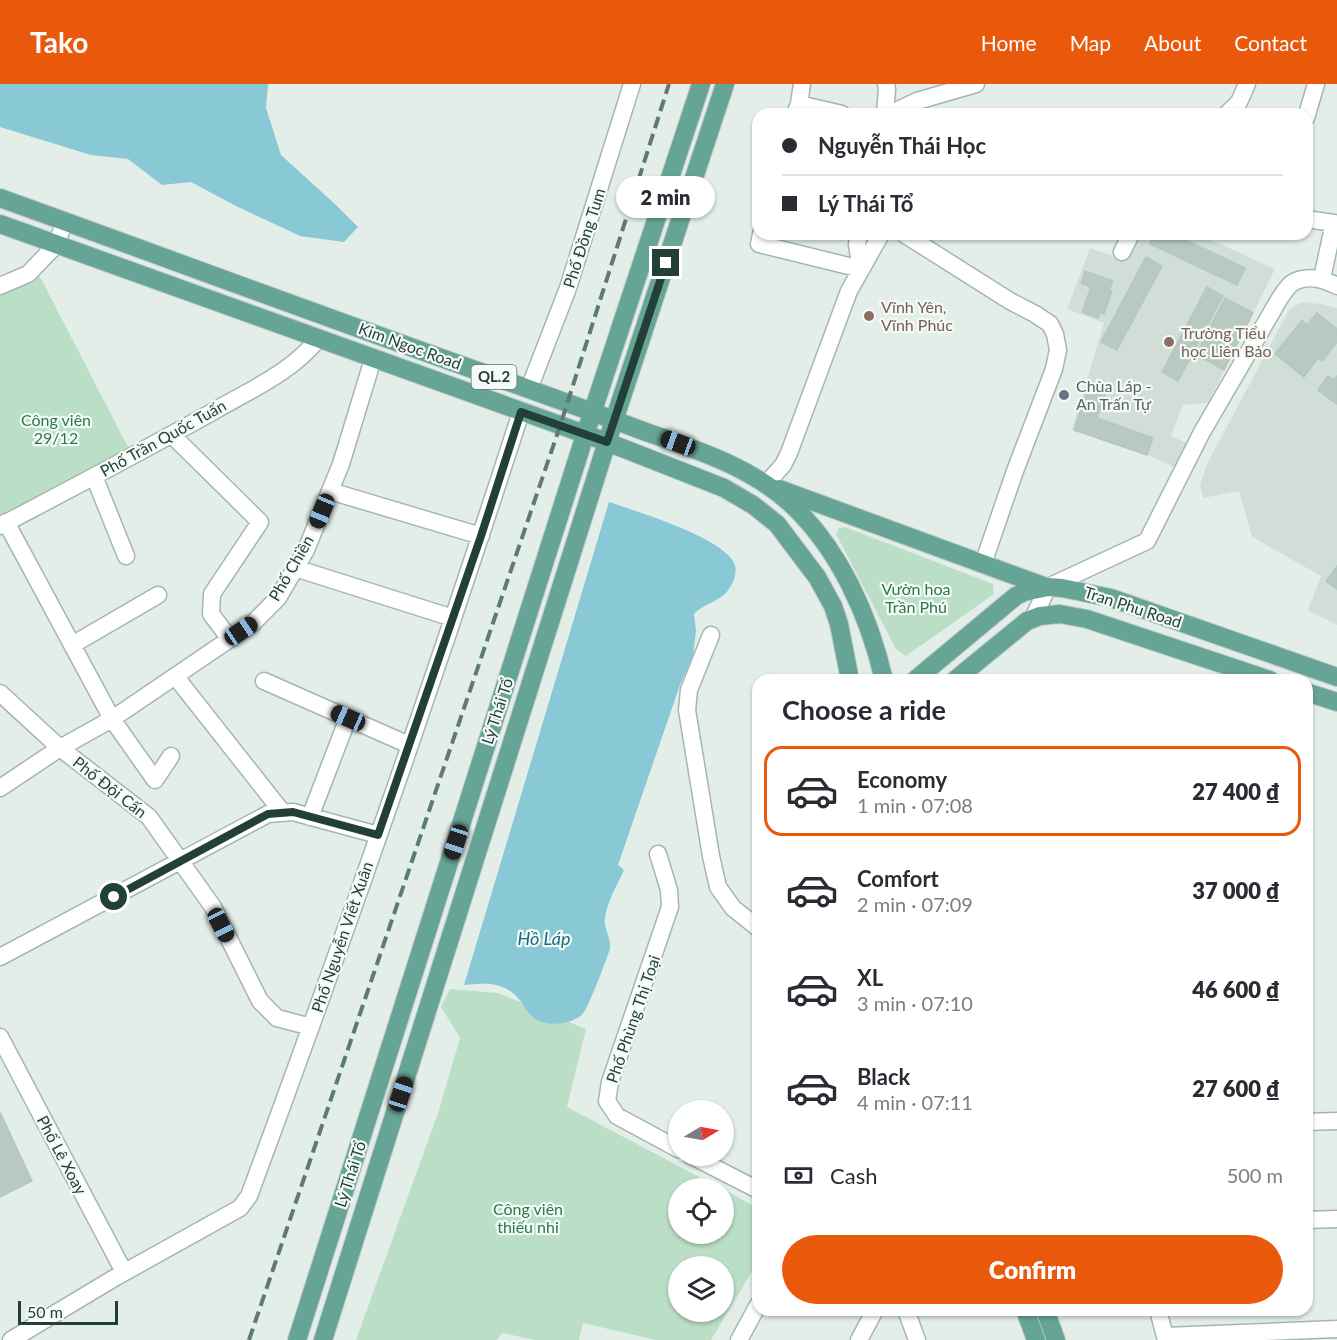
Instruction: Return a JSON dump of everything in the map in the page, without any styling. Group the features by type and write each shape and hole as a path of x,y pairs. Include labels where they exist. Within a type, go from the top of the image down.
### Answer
{"main road":[{"name":"Lý Thái Tổ","path":"297,1340 592,412 701,84"},
{"name":"Lý Thái Tổ","path":"322,1340 614,420 725,84"},
{"name":"Kim Ngoc Road","path":"0,198 614,420 734,466 766,484 798,512 835,559 865,618 882,674"},
{"name":"Kim Ngoc Road","path":"0,224 607,442 724,488 753,505 777,524 805,559 833,606 849,674"},
{"path":"766,484 1048,587"},
{"name":"Tran Phu Road","path":"922,674 1016,596 1048,587 1075,589 1111,598 1337,677"},
{"name":"Tran Phu Road","path":"1033,618 1060,614 1087,619 1252,674"},
{"path":"963,674 1033,618"},
{"path":"1313,694 1337,702"},
{"path":"1027,1316 1036,1340"},
{"path":"1047,1316 1056,1340"}],"street":[{"name":"Phố Đồng Tum","path":"529,389 568,288 632,84"},
{"path":"797,108 802,84"},
{"path":"885,108 886,84"},
{"path":"902,108 917,101 976,84"},
{"path":"1233,108 1239,102 1247,84"},
{"path":"1309,108 1316,84"},
{"path":"1033,618 1048,587 1147,541 1203,432 1280,298 1292,283 1303,280 1330,282 1336,223 1313,220"},
{"path":"0,286 28,274 56,244 64,221"},
{"path":"760,240 759,244 861,268"},
{"path":"858,240 861,268"},
{"path":"766,484 783,465 789,453 849,291 877,240"},
{"path":"914,240 1050,324 1055,334 1058,350 1054,369 983,564"},
{"path":"1122,252 1128,240"},
{"name":"Phố Trần Quốc Tuấn","path":"3,524 172,435 284,371 304,355 318,339"},
{"name":"Phố Chiền","path":"0,788 60,748 112,720 252,624 278,598 306,550 341,464 373,359"},
{"name":"Phố Nguyễn Viết Xuân","path":"11,1340 124,1272 240,1208 249,1196 378,835 481,536 521,412"},
{"path":"172,435 260,522 212,594 211,614 230,639"},
{"path":"94,476 126,556"},
{"path":"330,491 481,536"},
{"path":"3,524 112,720 155,780 171,756"},
{"path":"295,568 453,618"},
{"path":"72,645 158,595"},
{"path":"711,634 689,690 687,710 718,887 733,908 752,923"},
{"path":"175,676 283,813"},
{"path":"264,681 409,745"},
{"name":"Phố Đội Cấn","path":"0,693 60,748 149,817 213,907 260,1001 277,1018 311,1027"},
{"path":"310,816 348,718"},
{"path":"0,957 268,814 293,812 378,835"},
{"name":"Phố Phùng Thị Toại","path":"658,854 669,890 670,907 610,1082 607,1101 617,1116 668,1144"},
{"name":"Phố Lê Xoay","path":"0,1037 124,1272"},
{"path":"1313,1122 1337,1121"},
{"path":"711,1166 752,1187"},
{"path":"1313,1220 1337,1219"},
{"path":"739,1340 752,1316"},
{"path":"859,1340 872,1316"},
{"path":"908,1316 917,1340"},
{"path":"1160,1316 1166,1338 1267,1336 1337,1329"}],"shaded area":[{"name":"Trường Tiểu học Liên Bảo","path":"1132,240 1211,240 1275,269 1208,403 1183,405 1171,436 1188,444 1177,468 1072,429 1104,323 1067,309 1090,248 1125,260"},
{"path":"1302,302 1337,308 1337,625 1308,610 1321,576 1252,537 1239,491 1203,498 1200,485 1207,464 1289,310"}],"green space":[{"name":"Công viên 29/12","path":"37,271 131,453 0,521 0,290"},
{"name":"Vườn hoa Trần Phú","path":"845,527 993,584 994,594 906,656 896,649 836,534 839,528"},
{"name":"Công viên thiếu nhi","path":"450,989 498,993 586,1029 567,1107 668,1160 668,1166 678,1166 701,1178 668,1178 668,1244 734,1244 734,1195 752,1205 752,1271 734,1302 734,1256 668,1256 668,1322 722,1322 711,1340 656,1340 583,1323 579,1340 535,1340 502,1333 497,1340 356,1340 438,1113 460,1038 441,1007"}],"water":[{"path":"0,84 268,84 266,108 281,155 358,227 344,242 300,236 191,182 162,185 128,159 91,155 0,127"},
{"name":"Hồ Láp","path":"609,502 678,527 715,545 728,555 735,565 735,574 727,592 694,614 696,630 693,656 680,685 618,865 624,870 610,899 605,917 610,948 594,992 580,1016 569,1022 548,1023 534,1018 519,999 498,985 464,985"}],"building":[{"path":"1152,240 1186,240 1245,268 1237,285 1150,244"},
{"path":"1146,257 1162,266 1117,350 1101,342"},
{"path":"1085,271 1113,281 1104,314 1100,312 1098,318 1082,312 1091,287 1081,283"},
{"path":"1207,287 1223,296 1178,381 1162,372"},
{"path":"1225,298 1253,313 1224,370 1196,355"},
{"path":"1317,313 1337,329 1337,342 1322,361 1318,358 1304,377 1275,354 1302,320 1307,325"},
{"path":"1328,376 1334,380 1337,376 1337,404 1318,390"},
{"path":"1088,389 1105,394 1097,418 1153,438 1147,455 1074,430"},
{"path":"1337,566 1337,589 1326,581"},
{"path":"0,1112 32,1181 0,1197"}],"railway":[{"path":"249,1340 560,426 669,84"}],"place":[{"name":"Vĩnh Yên, Vĩnh Phúc","path":"869,316"},
{"name":"Trường Tiểu học Liên Bảo","path":"1169,342"},
{"name":"Chùa Láp - An Trấn Tự","path":"1064,395"}],"route":[{"path":"114,897 268,814 293,812 378,835 481,536 521,412 607,442 666,263"}]}
